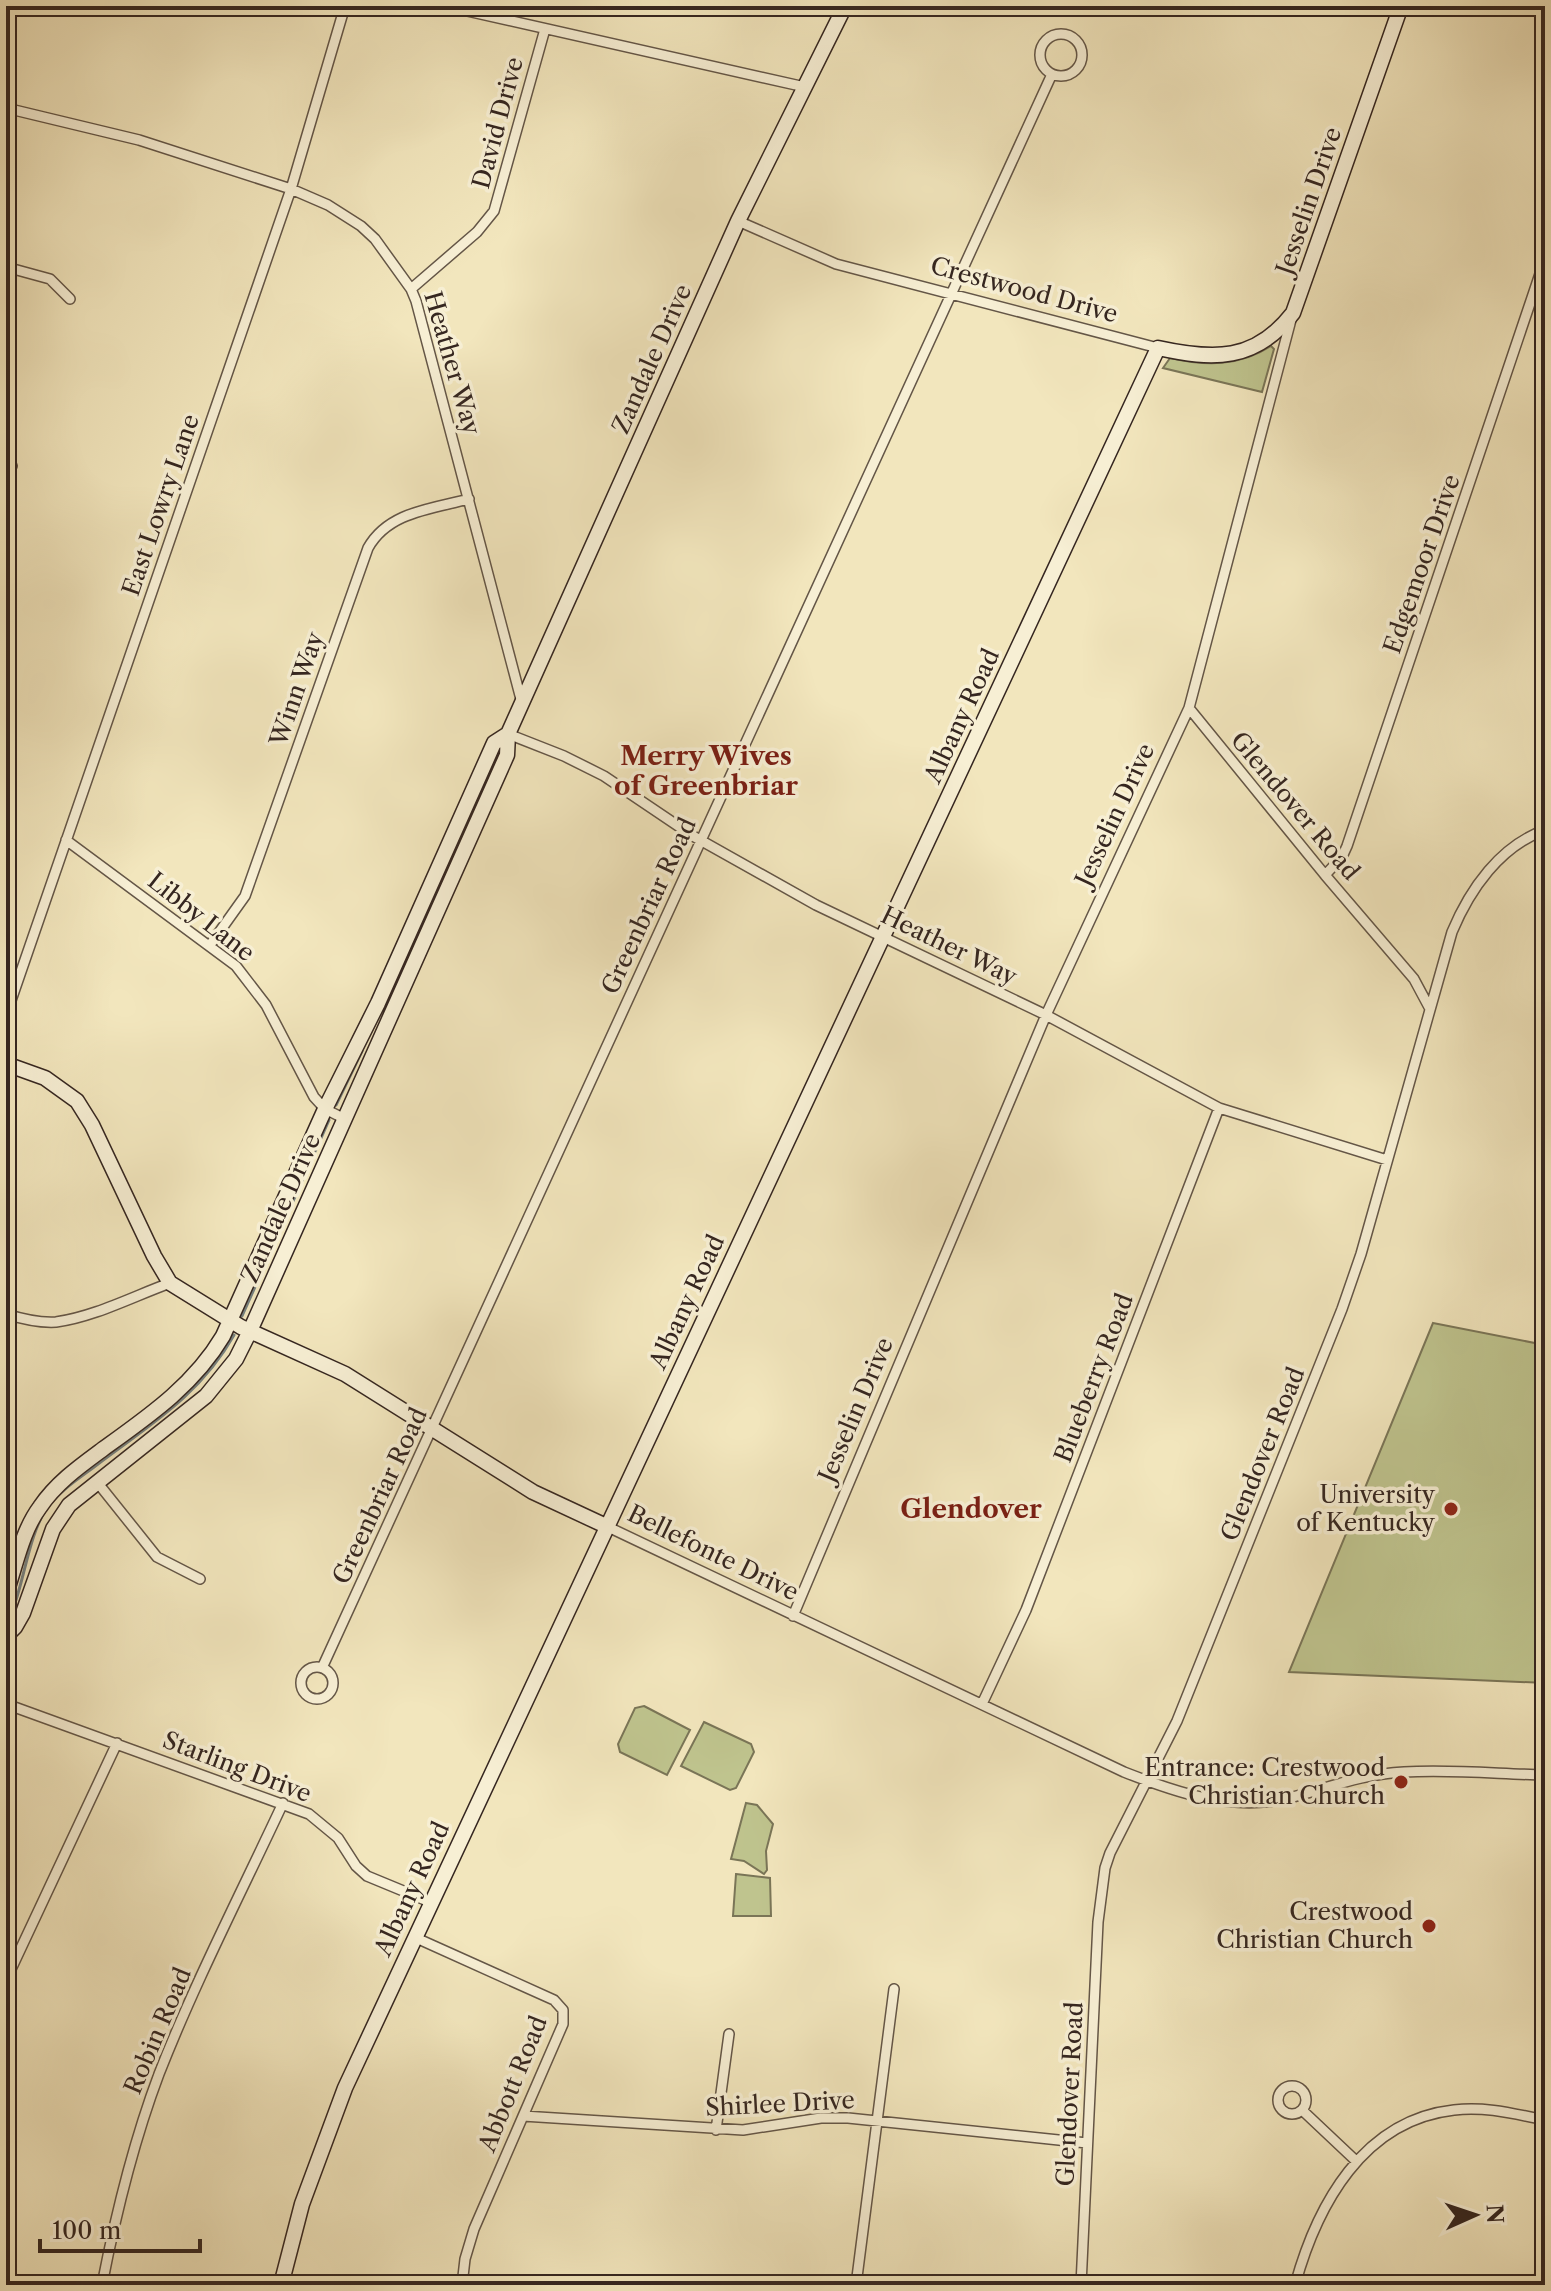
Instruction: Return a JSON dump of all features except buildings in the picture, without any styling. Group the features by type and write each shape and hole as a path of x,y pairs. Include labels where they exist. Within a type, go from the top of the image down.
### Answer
{"street":[{"name":"East Lowry Lane","path":"6,1015 291,189 345,6"},
{"path":"445,6 805,87"},
{"name":"Zandale Drive","path":"6,1636 23,1613 58,1518 69,1505 206,1396 236,1359 507,755 508,734 738,221 845,6"},
{"name":"Jesselin Drive","path":"793,1616 1046,1015 1189,708 1293,313 1401,6"},
{"name":"David Drive","path":"411,289 477,232 494,211 545,29"},
{"path":"1067,34 1078,42 1083,55 1081,62 1066,76 1052,74 1042,65 1040,51 1053,35 1067,34"},
{"name":"Greenbriar Road","path":"322,1668 1052,74"},
{"name":"Heather Way","path":"6,108 139,140 291,189 328,205 361,226 387,254 411,289 522,703"},
{"name":"Crestwood Drive","path":"738,221 822,260 1193,355 1231,355 1268,338 1293,313"},
{"name":"Edgemoor Drive","path":"1325,875 1342,857 1347,846 1545,259"},
{"path":"6,267 50,279 70,299"},
{"name":"Albany Road","path":"281,2285 302,2204 333,2115 1158,348"},
{"name":"Winn Way","path":"210,945 238,908 250,884 375,535 391,521 469,499"},
{"name":"Glendover Road","path":"1081,2285 1098,1922 1105,1868 1115,1840 1177,1721 1342,1309 1361,1254 1430,1011 1425,995 1414,979 1189,708"},
{"name":"Heather Way","path":"508,734 604,776 701,840 816,905 1046,1015 1219,1108 1387,1160"},
{"name":"Zandale Drive","path":"6,1593 31,1521 52,1491 187,1384 210,1357 231,1319 325,1109 378,1003 494,743 508,734"},
{"path":"1430,1011 1452,932 1474,890 1493,865 1514,846 1545,830"},
{"name":"Libby Lane","path":"66,840 236,966 257,991 314,1097 325,1109 345,1119"},
{"name":"Bellefonte Drive","path":"6,1064 45,1078 77,1101 92,1125 170,1283 250,1331 335,1369 533,1492 1147,1781 1207,1799 1242,1803 1285,1799 1346,1780 1405,1771 1545,1775"},
{"name":"Blueberry Road","path":"982,1704 1026,1610 1219,1108"},
{"path":"6,1314 39,1322 56,1322 170,1283"},
{"path":"97,1482 157,1557 200,1579"},
{"name":"Starling Drive","path":"6,1704 309,1814 338,1838 356,1866 367,1876 430,1902"},
{"path":"6,1980 117,1743"},
{"name":"Robin Road","path":"102,2285 124,2183 159,2075 283,1803"},
{"name":"Abbott Road","path":"414,1937 554,2000 561,2007 563,2024 474,2229 465,2259 462,2285"},
{"path":"856,2285 894,1989"},
{"path":"716,2130 729,2034"},
{"path":"1295,2285 1309,2244 1330,2199 1355,2160 1383,2136 1403,2125 1441,2112 1485,2109 1545,2120"},
{"path":"1302,2110 1355,2160"},
{"name":"Shirlee Drive","path":"523,2116 716,2130 743,2130 821,2118 1087,2143"},
{"path":"1539,2285 1545,2211"}],"green space":[{"path":"1271,346 1274,349 1262,392 1163,368 1170,358 1222,363 1247,358"},
{"name":"University of Kentucky","path":"1433,1323 1545,1345 1545,1683 1289,1672"},
{"path":"644,1706 690,1730 667,1775 620,1752 618,1744 635,1708"},
{"path":"704,1722 751,1744 754,1752 736,1788 730,1790 681,1766"},
{"path":"746,1803 757,1805 773,1824 764,1874 744,1861 731,1859"},
{"path":"736,1874 770,1878 771,1916 733,1916"}],"waterway":[{"path":"434,895 500,750"},
{"path":"336,1105 362,1051"},
{"path":"242,1316 329,1120"},
{"path":"16,1600 37,1528 52,1501 190,1392 221,1356 234,1335"}],"place":[{"name":"University of Kentucky","path":"1451,1509"},
{"name":"Entrance: Crestwood Christian Church","path":"1401,1782"},
{"name":"Crestwood Christian Church","path":"1429,1926"}],"district":[{"name":"Merry Wives of Greenbriar","path":"706,771"},
{"name":"Glendover","path":"971,1509"}]}
